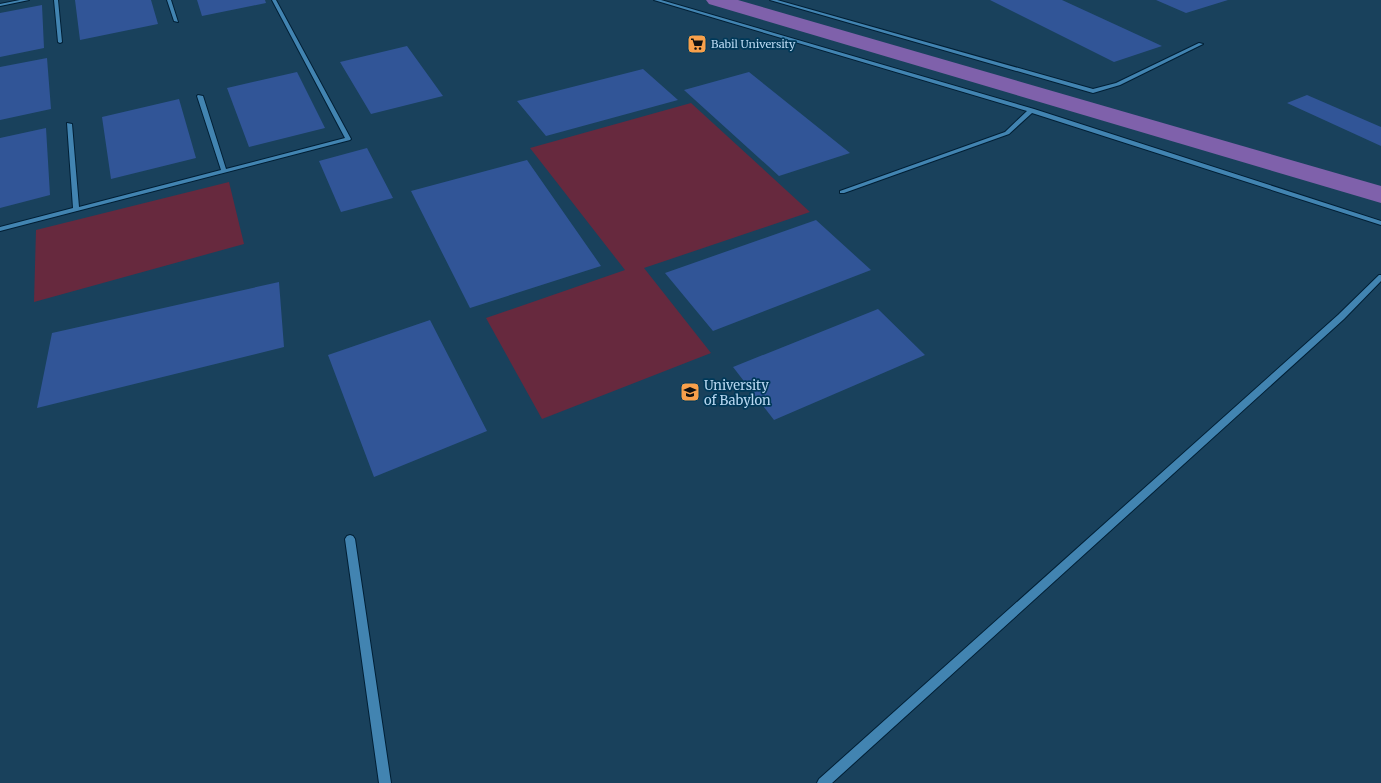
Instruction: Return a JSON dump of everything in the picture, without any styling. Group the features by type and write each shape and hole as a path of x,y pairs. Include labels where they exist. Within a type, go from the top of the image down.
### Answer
{"street":[{"path":"0,5 27,0"},
{"path":"56,0 60,42"},
{"path":"169,0 176,21"},
{"path":"0,229 348,139 274,0"},
{"path":"656,0 1032,110 1381,223"},
{"path":"772,0 1093,91 1118,84 1201,44"},
{"path":"200,96 224,171"},
{"path":"842,192 1007,133 1032,110"},
{"path":"69,124 76,209"},
{"path":"823,783 1341,317 1381,277"},
{"path":"350,540 385,783"}],"shaded area":[{"name":"University of Babylon","path":"0,0 1381,0 1381,783 0,783"},
{"path":"691,103 810,212 644,268 711,353 542,419 486,318 625,270 530,148"},
{"path":"229,182 244,244 34,302 36,230"}],"building":[{"path":"75,0 151,0 158,24 80,40"},
{"path":"197,0 265,0 266,3 202,16"},
{"path":"990,0 1062,0 1162,46 1114,62"},
{"path":"1156,0 1228,0 1186,13"},
{"path":"42,5 44,48 0,57 0,13"},
{"path":"407,46 443,96 371,114 340,62"},
{"path":"47,58 51,109 0,120 0,67"},
{"path":"643,69 678,100 546,136 517,101"},
{"path":"297,72 325,128 249,147 227,88"},
{"path":"749,72 850,153 779,176 684,90"},
{"path":"1307,95 1381,127 1381,146 1287,103"},
{"path":"179,99 196,158 111,179 102,117"},
{"path":"46,128 50,195 0,208 0,138"},
{"path":"367,148 393,198 341,212 319,161"},
{"path":"527,160 601,266 470,308 411,191"},
{"path":"816,220 871,270 713,331 665,273"},
{"path":"279,282 284,347 37,408 52,333"},
{"path":"878,309 925,355 774,420 733,367"},
{"path":"430,320 487,431 374,477 328,355"}],"waterway":[{"path":"716,0 1381,195"}],"place":[{"name":"Babil University","path":"697,44"},
{"name":"University of Babylon","path":"690,392"}]}
